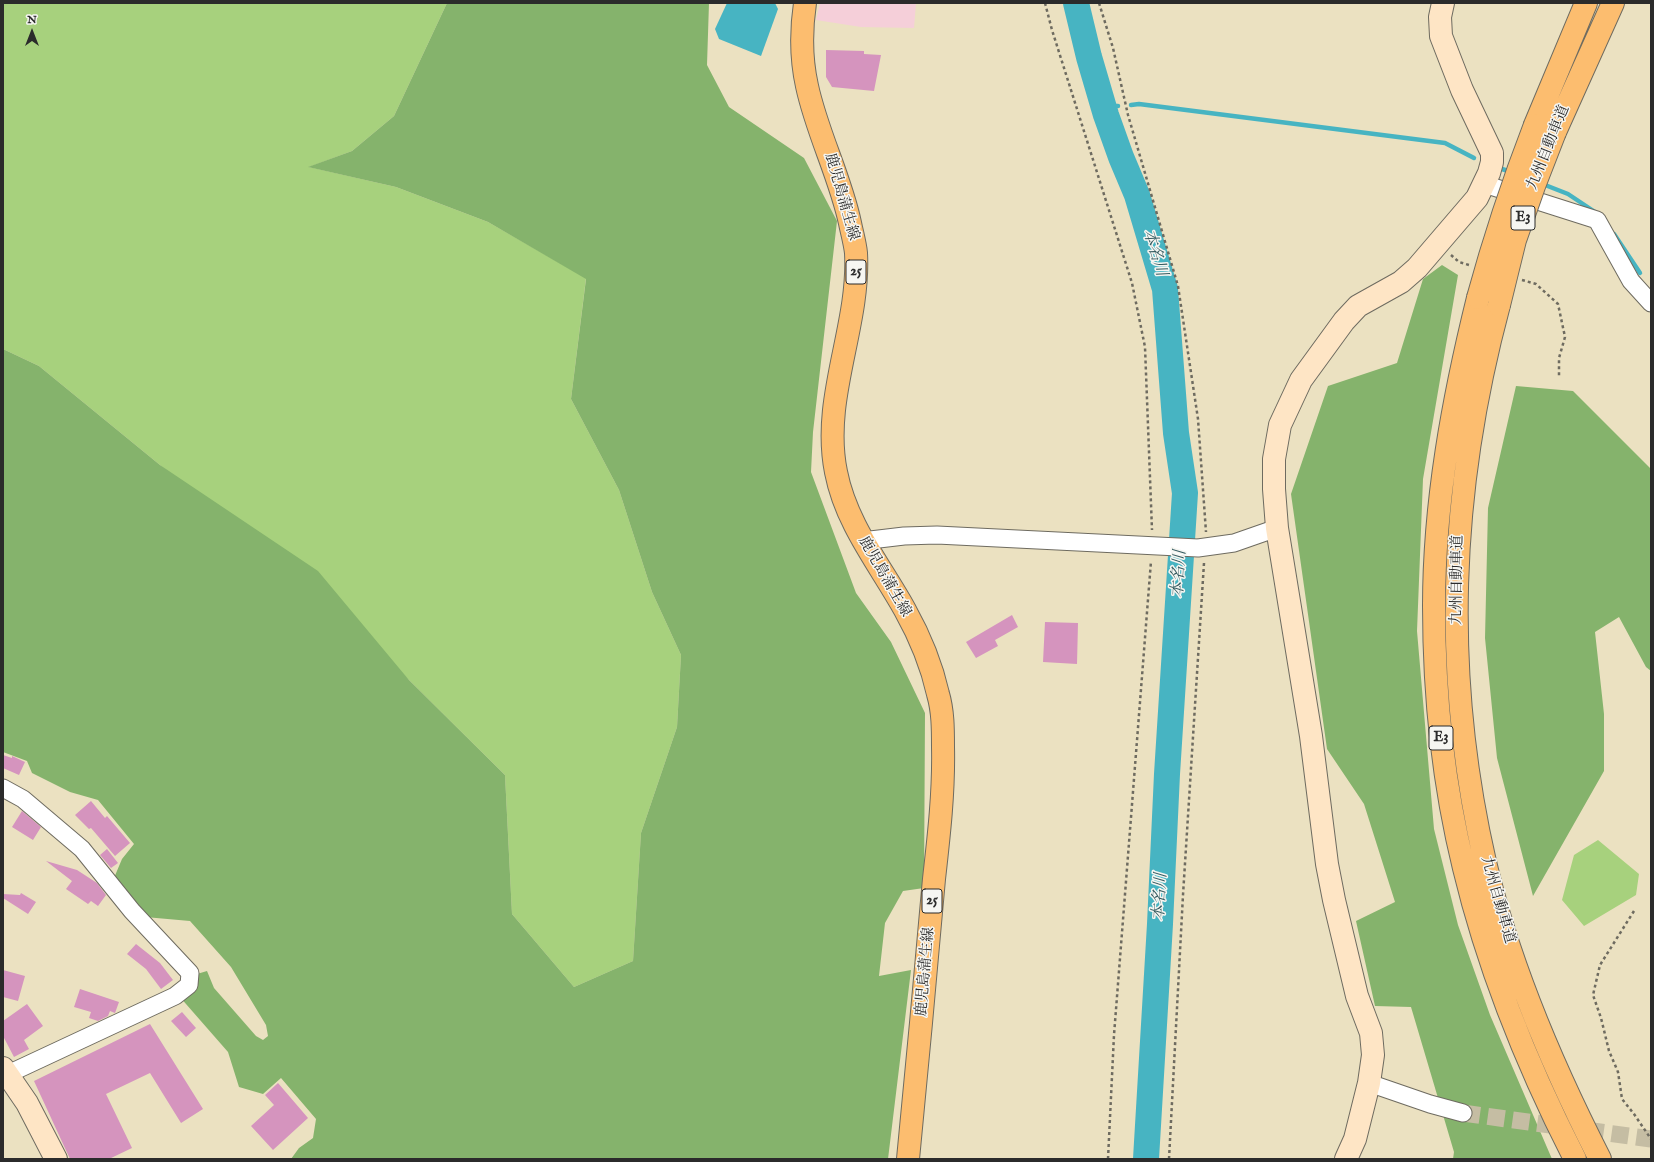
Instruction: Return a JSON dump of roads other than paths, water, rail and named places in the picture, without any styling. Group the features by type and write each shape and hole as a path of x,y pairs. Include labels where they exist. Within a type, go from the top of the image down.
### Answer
{"main road":[{"name":"鹿児島蒲生線","path":"805,3 802,24 802,50 806,86 846,204 856,250 856,281 853,311 838,380 832,439 836,473 850,517 862,541 906,612 921,645 938,694 942,721 942,798 908,1159"},
{"name":"九州自動車道","path":"1575,1159 1525,1051 1480,927 1450,801 1441,739 1436,677 1434,606 1437,538 1443,478 1453,408 1465,349 1499,222 1513,180 1534,125 1586,3"},
{"name":"九州自動車道","path":"1600,1159 1545,1042 1519,975 1502,922 1486,863 1472,797 1464,737 1458,677 1456,606 1459,539 1464,480 1474,412 1486,353 1516,240 1534,186 1555,132 1614,3"}],"street":[{"path":"1346,1159 1355,1139 1369,1083 1373,1055 1371,1033 1357,996 1327,864 1311,736 1277,528 1274,489 1274,459 1280,425 1301,380 1344,320 1358,306 1401,282 1417,268 1477,198 1484,184 1492,162 1492,153 1462,90 1441,36 1440,17 1443,3"},
{"path":"1484,184 1597,220 1631,281 1651,303"},
{"path":"862,541 904,536 937,535 1202,548 1234,543 1277,528"},
{"path":"3,788 23,799 82,849 132,911 190,973 189,985 175,996 6,1071 27,1103 56,1159"},
{"path":"1369,1083 1430,1104 1463,1113"}],"water":[{"path":"727,3 775,3 778,9 761,56 719,39 715,29"}],"waterway":[{"name":"本名川","path":"1076,3 1089,57 1106,115 1137,195 1165,289 1176,433 1185,493 1167,774 1146,1159"},
{"path":"1131,105 1139,104 1445,143 1474,158"},
{"path":"1104,106 1118,106"},
{"path":"1502,169 1511,172"},
{"path":"1540,183 1568,194 1595,212"},
{"path":"1614,234 1640,273"}],"tunnel":[{"path":"1463,1113 1651,1139"}]}
